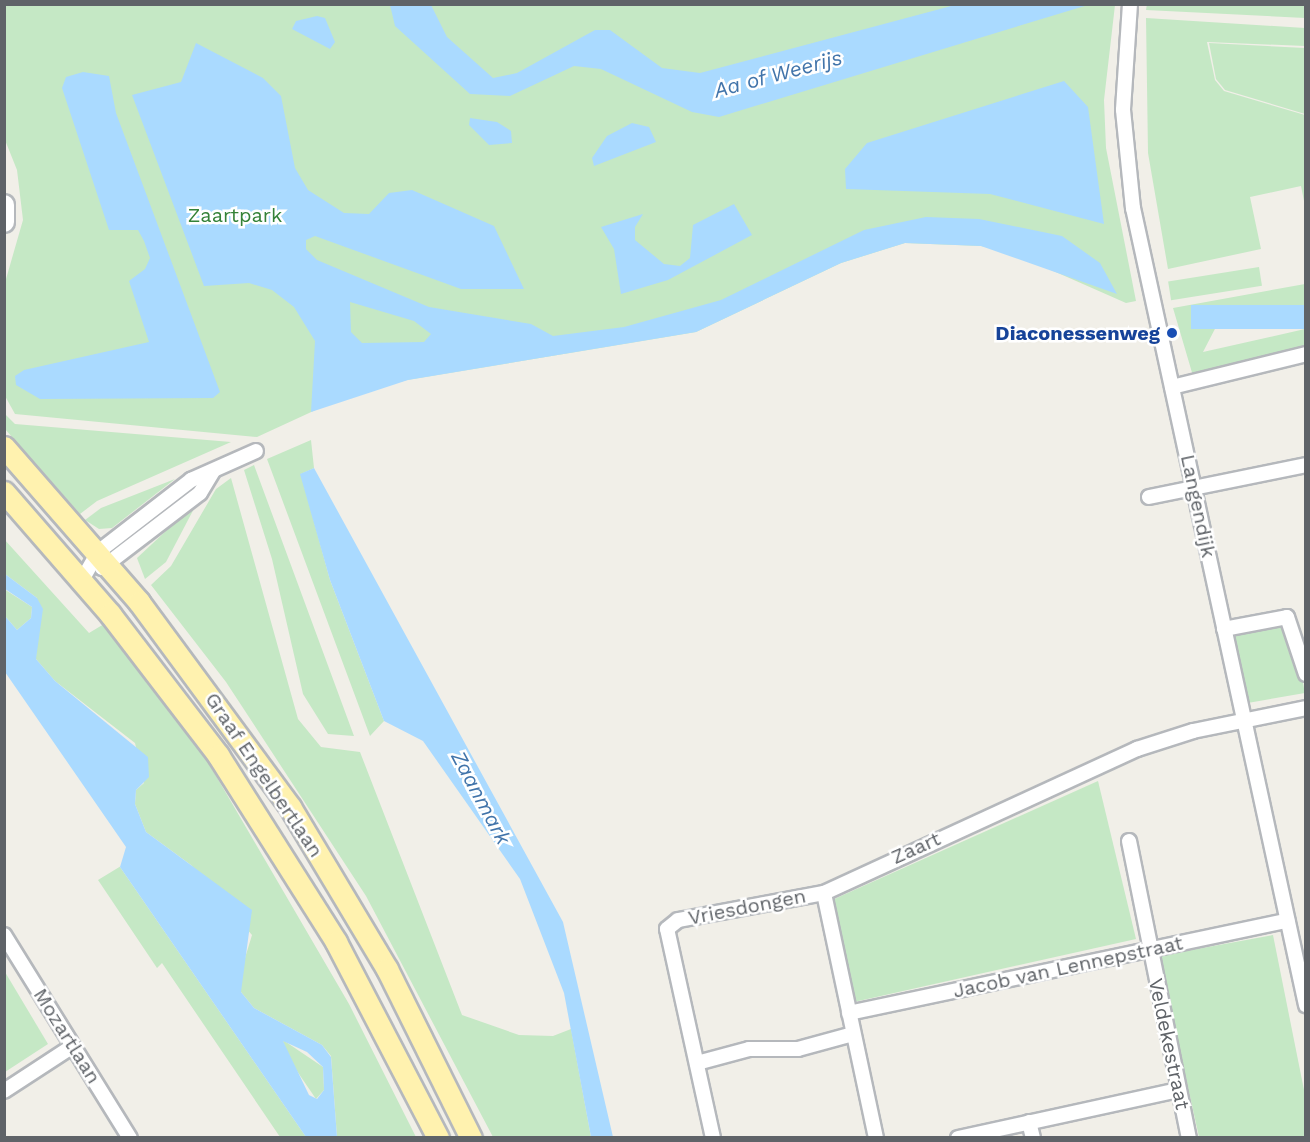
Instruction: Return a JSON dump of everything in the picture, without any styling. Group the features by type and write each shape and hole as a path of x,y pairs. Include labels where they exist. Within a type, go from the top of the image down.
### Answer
{"main road":[{"name":"Graaf Engelbertlaan","path":"4,447 103,559 290,807 387,969 471,1137"},
{"name":"Graaf Engelbertlaan","path":"4,492 82,580 142,653 261,819 336,942 436,1136"}],"street":[{"name":"Langendijk","path":"1130,6 1123,79 1128,175 1305,1005"},
{"path":"4,205 4,222"},
{"path":"1172,387 1305,354"},
{"path":"82,580 103,559 200,493 213,471 256,451"},
{"path":"1149,497 1305,465"},
{"path":"1224,629 1287,617 1305,674"},
{"name":"Zaart","path":"824,892 1137,749 1244,721 1305,708"},
{"path":"1129,841 1149,950"},
{"path":"824,892 876,1137"},
{"name":"Vriesdongen","path":"713,1137 669,926 824,892"},
{"name":"Jacob van Lennepstraat","path":"849,1013 1287,921"},
{"name":"Mozartlaan","path":"4,935 130,1137"},
{"name":"Veldekestraat","path":"1149,950 1189,1137"},
{"path":"697,1064 749,1049 798,1049 853,1034"},
{"path":"4,1091 73,1046"},
{"path":"958,1137 1179,1090"},
{"path":"1029,1122 1032,1137"}],"green space":[{"path":"1147,4 1305,5 1305,18 1146,10"},
{"name":"Zaartpark","path":"5,5 1115,5 1104,100 1106,148 1136,301 1126,303 1015,254 981,246 905,243 841,263 696,332 407,380 346,396 257,437 15,414 5,396 4,286 23,220 17,170 5,140"},
{"path":"1146,18 1305,28 1305,46 1207,42 1215,80 1224,91 1305,115 1305,206 1301,186 1250,197 1261,249 1168,269 1148,153"},
{"path":"1209,43 1305,48 1305,114 1225,90 1216,79"},
{"path":"1259,267 1262,286 1171,300 1168,281"},
{"path":"1305,284 1305,305 1218,323 1203,352 1305,329 1305,347 1193,376 1173,308"},
{"path":"4,413 15,424 231,442 97,501 80,514 5,429"},
{"path":"311,440 314,468 301,474 330,580 384,721 370,736 267,459"},
{"path":"254,465 354,736 328,734 303,694 272,559 244,470"},
{"path":"231,478 298,719 321,747 360,752 462,1015 519,1035 553,1036 571,1029 591,1137 493,1137 366,896 226,682 151,585 171,566 216,489"},
{"path":"175,479 112,528 99,529 85,520 101,508"},
{"path":"198,501 166,562 145,579 137,558"},
{"path":"4,539 89,633 104,624 205,757 349,1004 416,1137 337,1137 331,1056 322,1045 254,1008 241,992 238,981 252,935 191,865 146,832 135,804 136,790 144,783 135,743 55,681 36,659 37,598 5,574"},
{"path":"4,589 32,607 31,618 17,630 5,616"},
{"path":"1292,620 1305,693 1245,703 1232,631"},
{"path":"1098,781 1136,939 854,1002 832,900"},
{"path":"121,866 306,1137 280,1137 162,963 157,968 98,880"},
{"path":"1273,935 1305,1095 1305,1137 1199,1137 1159,956"},
{"path":"5,972 48,1044 4,1072"},
{"path":"283,1040 323,1067 324,1090 316,1099 284,1052"}],"water":[{"name":"Aa of Weerijs","path":"390,5 431,5 447,37 493,78 517,73 595,30 610,30 662,68 700,73 955,5 1088,5 719,117 692,112 601,69 574,66 510,96 470,94 395,26"},
{"path":"317,16 325,18 335,42 330,49 292,29 296,21"},
{"path":"196,43 263,78 281,96 295,168 308,190 344,213 369,214 389,193 412,190 494,226 524,289 461,289 315,236 306,240 306,249 317,260 429,307 531,324 553,336 624,327 721,300 864,230 926,217 979,219 1062,236 1100,263 1117,294 981,246 905,243 841,263 696,332 408,380 311,412 315,341 294,307 272,290 249,283 204,286 132,95 181,82","holes":["350,302 414,321 431,334 424,342 362,343 351,332"]},
{"path":"83,72 109,76 116,113 220,392 213,398 40,399 16,385 15,376 24,370 149,342 129,281 145,269 150,258 138,230 109,230 62,88 66,77"},
{"path":"1064,81 1088,107 1104,224 990,194 846,189 845,169 867,143"},
{"path":"470,118 497,122 511,131 512,143 489,145 469,125"},
{"path":"632,123 649,127 656,142 594,166 592,158 607,136"},
{"path":"734,204 752,235 668,280 621,294 614,249 601,227 643,214 635,227 635,240 664,264 680,266 690,258 693,225"},
{"path":"1191,305 1305,305 1305,329 1191,329"},
{"name":"Zaanmark","path":"314,468 563,922 613,1137 591,1137 564,993 520,879 423,741 384,721 330,580 300,474"},
{"path":"5,574 37,598 43,609 36,659 55,681 148,757 149,777 136,790 135,804 146,832 252,910 241,992 254,1008 322,1045 331,1057 337,1137 306,1137 120,867 126,847 5,672 5,616 17,630 31,618 32,607 5,589","holes":["283,1041 307,1052 323,1067 324,1090 317,1099 309,1095"]}],"place":[{"name":"Diaconessenweg","path":"1172,333"}]}
